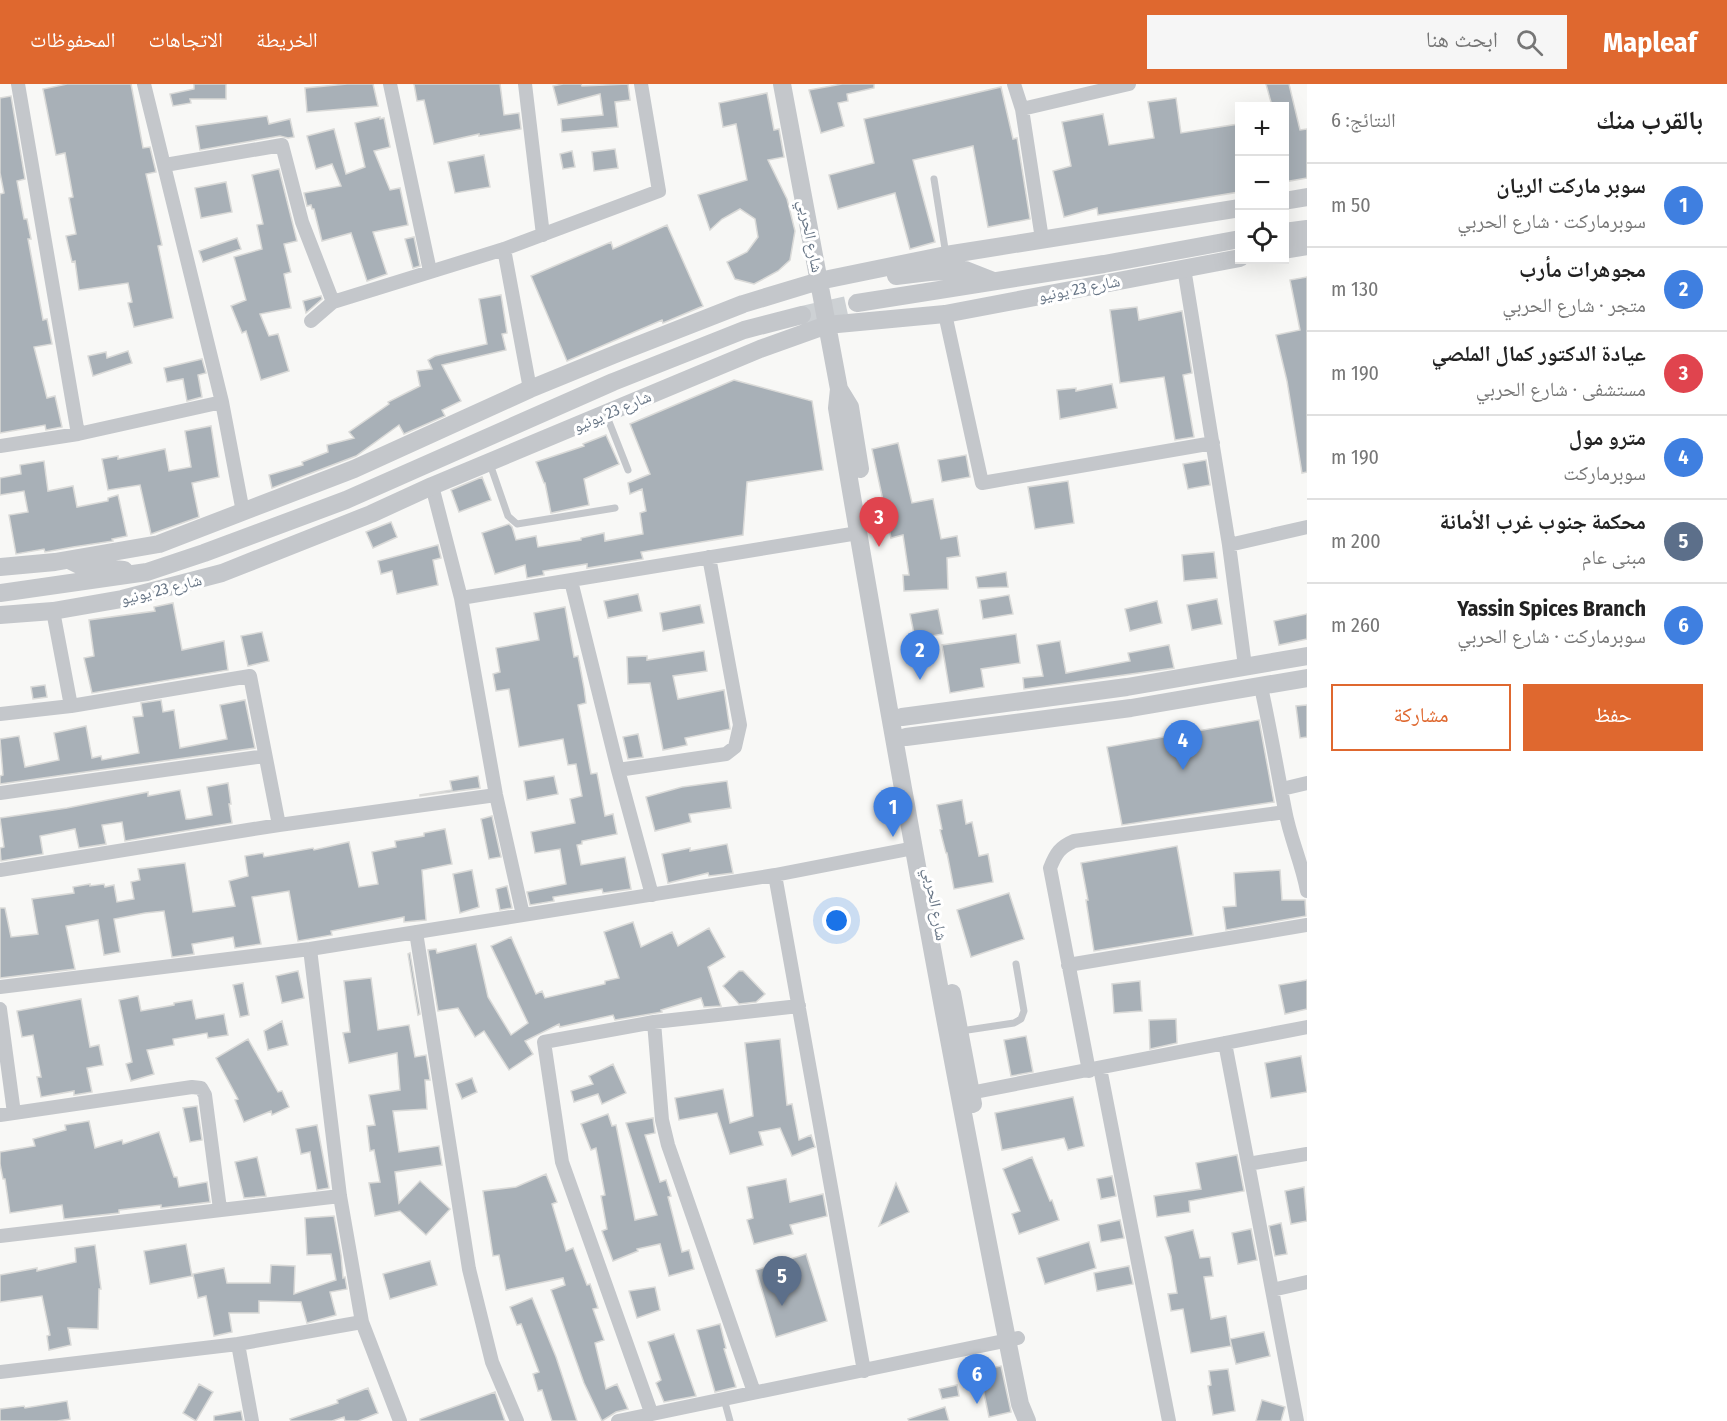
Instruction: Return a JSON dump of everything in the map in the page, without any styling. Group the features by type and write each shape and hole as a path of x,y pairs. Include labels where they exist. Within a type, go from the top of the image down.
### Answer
{"street":[{"path":"18,84 78,434"},
{"path":"144,84 222,402 243,512"},
{"path":"390,84 430,271"},
{"path":"525,84 543,235"},
{"path":"311,321 333,302 504,249 659,191 641,84"},
{"name":"شارع الحربي","path":"782,84 839,389 837,408 858,533 956,1081 1013,1339 1032,1401 1028,1421"},
{"path":"1014,84 1022,109 1042,239"},
{"path":"1022,109 1129,84"},
{"path":"165,165 282,145 302,222 333,302"},
{"path":"1289,200 1307,197"},
{"path":"0,567 55,562 66,558 159,544 354,469 530,389 743,304 819,281 946,255 1235,209"},
{"path":"1289,235 1306,245"},
{"path":"857,303 1235,240"},
{"path":"1289,249 1306,245"},
{"path":"504,249 530,389"},
{"name":"شارع 23 يونيو","path":"0,615 53,611 122,599 222,573 347,523 760,349 827,325 945,314 1235,259"},
{"path":"1184,268 1229,545 1245,666"},
{"path":"866,271 883,276 894,276 965,270 995,281"},
{"path":"869,321 887,309 967,297 995,281"},
{"path":"613,382 648,351 722,323 735,315 743,304"},
{"path":"945,314 982,483 1213,443"},
{"path":"0,593 147,572 346,500 613,382 744,330 802,315"},
{"path":"613,382 658,379 743,347 760,349"},
{"name":"شارع الحربي","path":"839,389 850,407 902,717 1013,1339"},
{"path":"0,446 78,434 222,402"},
{"path":"432,486 461,598 496,795 523,915"},
{"path":"230,543 260,547 317,526 333,522 347,523"},
{"path":"1229,545 1307,528"},
{"path":"461,598 858,533"},
{"path":"618,770 726,754 735,747 740,725 709,557"},
{"path":"66,558 81,566 147,572"},
{"path":"571,581 652,895"},
{"path":"53,611 71,706"},
{"path":"902,717 1127,687 1307,656"},
{"path":"0,714 71,706 250,676 279,825"},
{"path":"906,737 1131,708 1307,678"},
{"path":"1127,687 1131,708"},
{"path":"1262,687 1285,812 1305,873 1307,891"},
{"path":"0,793 265,756"},
{"path":"1282,789 1307,783"},
{"path":"0,870 279,825 496,795"},
{"path":"1169,1421 1095,1069 1068,965 1050,868 1061,847 1074,842 1285,812"},
{"path":"0,987 310,949 775,875 914,848"},
{"path":"775,875 864,1371"},
{"path":"1068,965 1307,925"},
{"path":"417,932 469,1269 492,1362 517,1421"},
{"path":"310,949 340,1196 362,1322 400,1421"},
{"path":"651,1415 562,1162 544,1042 654,1022 799,1006"},
{"path":"0,1009 15,1113"},
{"path":"654,1022 662,1120 668,1145 754,1392"},
{"path":"970,1093 1307,1028"},
{"path":"1225,1043 1297,1421"},
{"path":"0,1115 192,1087 201,1088 205,1095 220,1209"},
{"path":"1248,1164 1307,1154"},
{"path":"0,1236 340,1196"},
{"path":"1272,1290 1307,1282"},
{"path":"0,1372 238,1344 362,1322"},
{"path":"618,1421 1013,1339"},
{"path":"238,1344 252,1421"}],"lane":[{"path":"934,179 946,255"},
{"path":"606,414 628,470"},
{"path":"489,462 508,516 517,524 615,508"},
{"path":"959,1031 1014,1023 1021,1019 1024,1011 1016,964"},
{"path":"724,1399 730,1421"}],"building":[{"path":"67,84 131,84 143,148 150,147 156,172 146,174 162,245 158,246 173,318 134,327 128,303 132,302 128,283 79,290 75,261 72,262 66,236 76,234 69,198 73,197 65,153 56,155 43,89"},
{"path":"194,84 226,84 226,99 190,99 191,103 173,106 170,94 194,89"},
{"path":"373,84 378,106 307,112 305,88"},
{"path":"414,84 500,84 504,115 519,113 521,129 479,136 479,134 434,144 424,100 417,101"},
{"path":"581,84 582,86 628,84 630,100 615,102 618,127 562,132 561,119 603,115 600,94 558,105 553,86"},
{"path":"842,84 874,84 874,88 847,94 848,101 838,103 844,126 821,133 809,90"},
{"path":"1266,84 1289,84 1300,130 1307,129 1307,178 1289,181 1289,102 1271,102"},
{"path":"1001,87 1013,139 1017,138 1030,219 988,227 973,146 913,160 935,242 910,249 895,193 838,209 829,175 874,163 864,119"},
{"path":"767,93 774,130 779,129 784,157 768,160 787,199 795,231 790,260 778,271 754,284 735,279 727,262 747,252 758,237 755,219 740,209 722,219 710,230 698,195 747,180 736,124 723,127 719,103"},
{"path":"11,96 25,179 17,181 24,219 27,219 31,239 28,239 43,320 47,319 52,344 34,347 47,398 55,396 62,427 46,430 45,425 0,433 0,194 4,193 0,173 0,98"},
{"path":"1176,98 1181,133 1235,125 1235,193 1098,215 1097,208 1064,217 1053,171 1071,166 1062,122 1103,114 1109,145 1154,138 1148,102"},
{"path":"267,116 269,124 290,119 294,137 280,136 200,150 196,126"},
{"path":"380,117 380,119 384,118 390,147 374,151 390,190 400,188 408,225 373,232 387,274 367,281 351,233 322,241 314,209 311,205 307,206 304,193 341,186 332,164 316,169 307,136 334,129 346,174 365,167 355,123"},
{"path":"615,149 618,168 594,171 592,152"},
{"path":"572,151 575,167 563,169 560,154"},
{"path":"484,155 490,187 455,193 448,162"},
{"path":"279,169 297,241 284,244 291,272 284,274 291,308 260,314 269,336 278,334 289,371 261,380 246,331 242,333 231,306 246,300 234,257 262,249 257,225 263,224 252,175"},
{"path":"226,182 232,212 201,218 195,188"},
{"path":"667,225 703,306 663,323 662,320 567,361 531,276 611,242 613,249"},
{"path":"414,237 420,266 413,268 405,239"},
{"path":"237,238 241,249 203,262 199,251"},
{"path":"1307,277 1307,472 1302,473 1287,381 1276,335 1300,330 1290,280"},
{"path":"501,295 507,333 502,334 506,350 442,365 461,401 442,410 445,416 404,434 399,425 356,456 272,488 269,475 303,465 302,462 328,452 327,445 354,438 349,432 389,404 388,402 420,386 417,371 432,369 428,360 435,356 487,344 479,299"},
{"path":"321,296 322,299 306,313 303,301"},
{"path":"1137,307 1139,320 1182,311 1192,373 1183,375 1194,437 1175,440 1164,377 1120,383 1110,310"},
{"path":"128,351 132,363 93,376 88,356 106,352 107,358"},
{"path":"202,359 206,373 198,375 202,397 187,401 183,379 167,382 164,368"},
{"path":"734,380 812,401 823,470 747,482 743,535 641,552 643,559 587,568 587,564 543,571 544,575 527,578 525,565 495,574 482,533 509,524 516,540 536,536 538,547 581,540 581,538 604,533 605,541 643,534 640,513 646,511 642,489 630,494 628,483 650,474 630,424"},
{"path":"1112,384 1117,408 1060,419 1057,390 1076,388 1076,391"},
{"path":"211,426 219,477 192,483 199,517 151,534 140,485 108,490 102,459 118,456 118,459 165,449 169,471 191,467 185,431"},
{"path":"606,435 619,464 584,479 589,505 551,513 545,483 536,462 584,446 583,444"},
{"path":"898,443 912,503 933,499 941,539 957,536 960,556 947,558 948,589 904,591 903,575 909,575 903,535 891,538 872,449"},
{"path":"966,455 970,477 942,482 938,460"},
{"path":"1206,460 1210,485 1188,489 1183,464"},
{"path":"44,461 48,491 73,486 77,507 108,501 108,498 118,495 127,536 112,539 113,541 45,552 44,549 16,554 9,515 28,512 24,491 0,495 0,478 21,474 20,465"},
{"path":"482,477 491,500 459,512 451,490"},
{"path":"1068,481 1074,523 1035,529 1028,487"},
{"path":"391,522 397,537 373,548 366,532"},
{"path":"438,545 441,558 433,560 438,585 397,594 392,571 381,574 378,561"},
{"path":"1214,552 1217,578 1184,581 1182,555"},
{"path":"1006,572 1008,587 978,588 976,577"},
{"path":"638,594 642,611 608,618 604,601"},
{"path":"1009,595 1013,614 983,619 980,600"},
{"path":"1217,599 1222,624 1192,630 1187,605"},
{"path":"1157,601 1162,623 1130,631 1125,609"},
{"path":"173,603 182,650 224,641 228,670 92,693 84,658 94,656 89,620 155,611 154,607"},
{"path":"700,605 704,623 663,631 660,613"},
{"path":"565,607 574,657 578,656 584,688 586,703 578,705 591,774 597,773 605,816 613,814 617,834 582,841 582,844 577,845 581,865 625,857 631,889 603,893 602,889 553,897 554,901 530,905 527,892 566,884 560,849 535,853 531,832 575,823 570,799 582,796 576,764 568,765 563,739 519,747 509,689 496,691 493,674 500,672 496,648 539,640 534,613"},
{"path":"938,609 943,634 915,639 910,614"},
{"path":"1307,614 1307,639 1279,645 1274,621"},
{"path":"262,632 269,661 248,666 241,636"},
{"path":"1016,634 1020,663 981,669 984,687 950,693 942,645"},
{"path":"1060,641 1066,673 1130,661 1128,653 1169,645 1174,668 1024,689 1023,678 1043,676 1037,645"},
{"path":"704,651 707,671 673,676 678,699 724,690 730,729 685,738 687,745 663,750 650,683 628,684 627,657 647,656 647,660"},
{"path":"45,685 47,697 33,699 31,687"},
{"path":"161,700 163,712 174,710 180,748 227,739 220,705 245,700 255,748 0,784 0,776 3,775 0,739 19,736 25,767 59,760 54,733 86,726 92,758 101,756 102,760 139,753 133,717 143,716 141,703"},
{"path":"1307,705 1307,737 1300,738 1296,706"},
{"path":"1259,720 1274,802 1122,825 1107,747"},
{"path":"638,734 643,757 628,759 623,737"},
{"path":"478,776 480,788 420,796 452,790 450,781"},
{"path":"554,776 558,794 527,800 524,781"},
{"path":"727,781 731,808 689,814 691,822 655,831 646,797 682,787"},
{"path":"228,783 232,823 125,841 122,822 102,825 106,844 79,848 75,829 40,836 43,854 1,861 0,848 4,847 0,818 148,792 148,796 180,790 186,819 190,819 212,815 207,787"},
{"path":"962,800 966,824 972,822 979,856 988,854 993,882 954,889 940,830 942,829 937,805"},
{"path":"492,816 501,857 489,859 481,819"},
{"path":"445,829 452,864 422,870 426,920 404,922 404,917 331,931 332,935 298,941 289,891 252,897 261,944 235,948 233,937 192,944 194,954 172,957 164,911 145,913 114,919 120,952 104,955 98,920 66,926 75,969 0,978 0,908 5,908 11,937 38,934 32,899 74,893 73,887 104,884 105,887 114,885 117,902 134,899 131,882 140,880 138,869 185,863 193,912 235,906 229,881 248,876 245,856 263,853 264,857 349,842 359,887 378,884 372,852 396,847 395,841 424,836 424,833"},
{"path":"727,844 733,873 709,876 708,873 668,883 662,854"},
{"path":"1177,846 1193,935 1094,951 1081,863"},
{"path":"472,870 479,907 460,913 453,874"},
{"path":"1280,870 1282,900 1305,900 1306,916 1226,930 1223,907 1236,906 1234,873"},
{"path":"507,886 512,908 500,910 496,889"},
{"path":"1009,893 1024,939 971,957 957,910"},
{"path":"633,922 641,947 672,932 678,946 709,928 725,957 708,967 721,1006 704,1007 701,998 661,1010 662,1012 615,1020 613,1015 560,1027 559,1024 525,1041 533,1054 509,1070 484,1031 475,1037 458,1008 438,1011 428,950 436,949 437,953 476,944 488,997 511,1035 528,1023 491,946 511,937 536,994 542,991 545,998 605,984 605,981 619,978 604,932"},
{"path":"410,953 420,1014 418,1015 408,954"},
{"path":"298,971 304,998 282,1003 276,976"},
{"path":"739,971 743,971 765,994 756,1002 739,1004 723,986"},
{"path":"371,978 378,1030 409,1025 415,1057 426,1055 430,1080 425,1080 427,1109 393,1111 399,1152 439,1146 442,1165 395,1172 399,1203 420,1181 450,1209 426,1235 400,1211 375,1216 369,1183 380,1182 374,1150 370,1151 367,1126 375,1125 369,1095 400,1090 397,1053 349,1063 343,1033 350,1032 344,981"},
{"path":"1307,980 1307,1009 1285,1014 1279,985"},
{"path":"1140,981 1142,1011 1114,1013 1112,984"},
{"path":"243,983 249,1015 240,1017 233,985"},
{"path":"138,996 141,1011 192,1000 196,1019 224,1014 228,1035 208,1038 207,1033 173,1039 174,1045 147,1050 154,1074 131,1081 126,1064 132,1062 119,1000"},
{"path":"81,999 90,1047 99,1045 103,1065 87,1068 92,1092 74,1095 74,1091 41,1097 37,1077 41,1077 33,1035 22,1037 17,1011"},
{"path":"1176,1019 1177,1043 1150,1049 1149,1020"},
{"path":"282,1021 288,1045 268,1050 264,1031"},
{"path":"1026,1036 1033,1072 1011,1076 1004,1040"},
{"path":"248,1039 278,1092 282,1091 289,1107 272,1115 271,1111 244,1122 235,1100 238,1099 216,1058"},
{"path":"780,1039 787,1105 792,1104 799,1140 811,1135 815,1147 792,1156 780,1128 759,1132 763,1145 730,1154 717,1113 679,1120 675,1098 723,1089 730,1123 753,1116 745,1043"},
{"path":"1301,1056 1307,1092 1271,1098 1265,1063"},
{"path":"613,1064 626,1093 602,1104 598,1094 574,1102 571,1091 593,1084 589,1076"},
{"path":"472,1078 477,1092 462,1099 456,1084"},
{"path":"1073,1097 1084,1146 1068,1150 1064,1138 1002,1150 995,1113"},
{"path":"197,1106 202,1140 190,1142 183,1108"},
{"path":"608,1114 612,1126 616,1125 635,1220 657,1215 626,1123 653,1118 655,1133 645,1135 660,1182 666,1180 682,1252 689,1250 694,1269 669,1276 660,1244 637,1249 638,1251 613,1261 602,1231 607,1229 601,1196 605,1195 596,1148 591,1150 581,1124"},
{"path":"89,1121 95,1148 122,1140 123,1144 159,1132 179,1187 207,1182 210,1202 161,1208 161,1205 119,1210 119,1213 64,1219 62,1205 10,1213 5,1179 3,1179 0,1164 0,1152 35,1146 33,1139 66,1130 65,1125"},
{"path":"317,1125 329,1188 317,1190 310,1152 301,1154 296,1129"},
{"path":"1237,1155 1244,1191 1189,1201 1190,1212 1157,1217 1154,1196 1201,1189 1196,1163"},
{"path":"257,1157 266,1196 244,1198 235,1162"},
{"path":"1032,1157 1059,1220 1019,1234 1012,1214 1020,1211 1003,1169"},
{"path":"546,1174 557,1202 552,1204 566,1251 573,1248 587,1285 590,1284 598,1308 593,1309 604,1340 595,1343 606,1389 617,1384 628,1409 616,1412 602,1421 584,1383 551,1290 565,1285 563,1278 506,1290 499,1255 493,1256 483,1191 516,1187"},
{"path":"1112,1176 1116,1196 1101,1199 1097,1179"},
{"path":"786,1179 790,1202 823,1194 827,1216 790,1225 793,1234 754,1244 747,1220 753,1218 747,1187"},
{"path":"896,1183 909,1212 879,1226"},
{"path":"1304,1187 1307,1221 1291,1224 1285,1191"},
{"path":"334,1216 343,1278 345,1277 347,1289 330,1292 336,1315 307,1323 301,1302 259,1301 259,1313 229,1313 232,1332 214,1336 206,1296 198,1298 193,1274 224,1268 227,1283 270,1283 271,1265 295,1266 294,1294 336,1280 331,1254 307,1255 305,1218"},
{"path":"1120,1220 1124,1238 1101,1242 1098,1225"},
{"path":"1281,1223 1287,1254 1275,1256 1269,1226"},
{"path":"1251,1229 1257,1260 1238,1264 1232,1233"},
{"path":"1193,1230 1200,1258 1210,1257 1213,1276 1204,1277 1211,1319 1226,1316 1231,1346 1191,1353 1183,1309 1171,1311 1168,1294 1177,1293 1171,1256 1165,1237"},
{"path":"1089,1242 1096,1268 1045,1284 1037,1258"},
{"path":"186,1244 192,1276 150,1284 144,1251"},
{"path":"95,1245 101,1289 99,1289 98,1329 68,1328 71,1345 49,1350 47,1336 50,1335 42,1296 0,1302 0,1275 37,1268 37,1271 76,1262 75,1248"},
{"path":"806,1254 827,1321 776,1337 756,1270"},
{"path":"430,1261 437,1285 390,1299 383,1274"},
{"path":"1129,1266 1133,1284 1097,1291 1094,1273"},
{"path":"655,1287 660,1310 637,1318 629,1291"},
{"path":"532,1298 556,1357 577,1421 552,1421 542,1390 538,1391 533,1374 539,1372 521,1324 517,1325 510,1307"},
{"path":"720,1324 726,1348 724,1349 736,1387 715,1392 697,1330"},
{"path":"1264,1332 1270,1356 1236,1364 1230,1339"},
{"path":"674,1334 696,1396 664,1402 656,1383 661,1380 648,1342"},
{"path":"1001,1366 1011,1412 989,1417 979,1370"},
{"path":"1228,1369 1235,1411 1213,1415 1208,1386 1211,1385 1209,1371"},
{"path":"199,1384 213,1392 196,1421 183,1413"},
{"path":"957,1385 959,1396 942,1399 939,1389"},
{"path":"368,1388 378,1413 358,1421 345,1421 344,1417 332,1421 291,1421 290,1419 338,1403 337,1400"},
{"path":"495,1392 505,1421 420,1421 420,1419"},
{"path":"1262,1400 1285,1407 1281,1421 1256,1421"},
{"path":"67,1401 70,1419 0,1421 0,1409 24,1406 25,1408"},
{"path":"945,1407 949,1421 909,1421 908,1419"},
{"path":"241,1411 243,1421 214,1421 214,1416"}],"tunnel":[{"path":"802,315 857,303"}],"place":[{"name":"عيادة الدكتور كمال الملصي","path":"879,547"},
{"name":"مجوهرات مأرب","path":"920,680"},
{"name":"مترو مول","path":"1183,770"},
{"name":"سوبر ماركت الريان","path":"893,837"},
{"name":"محكمة جنوب غرب الأمانة","path":"782,1306"},
{"name":"Yassin Spices Branch","path":"977,1404"}]}
